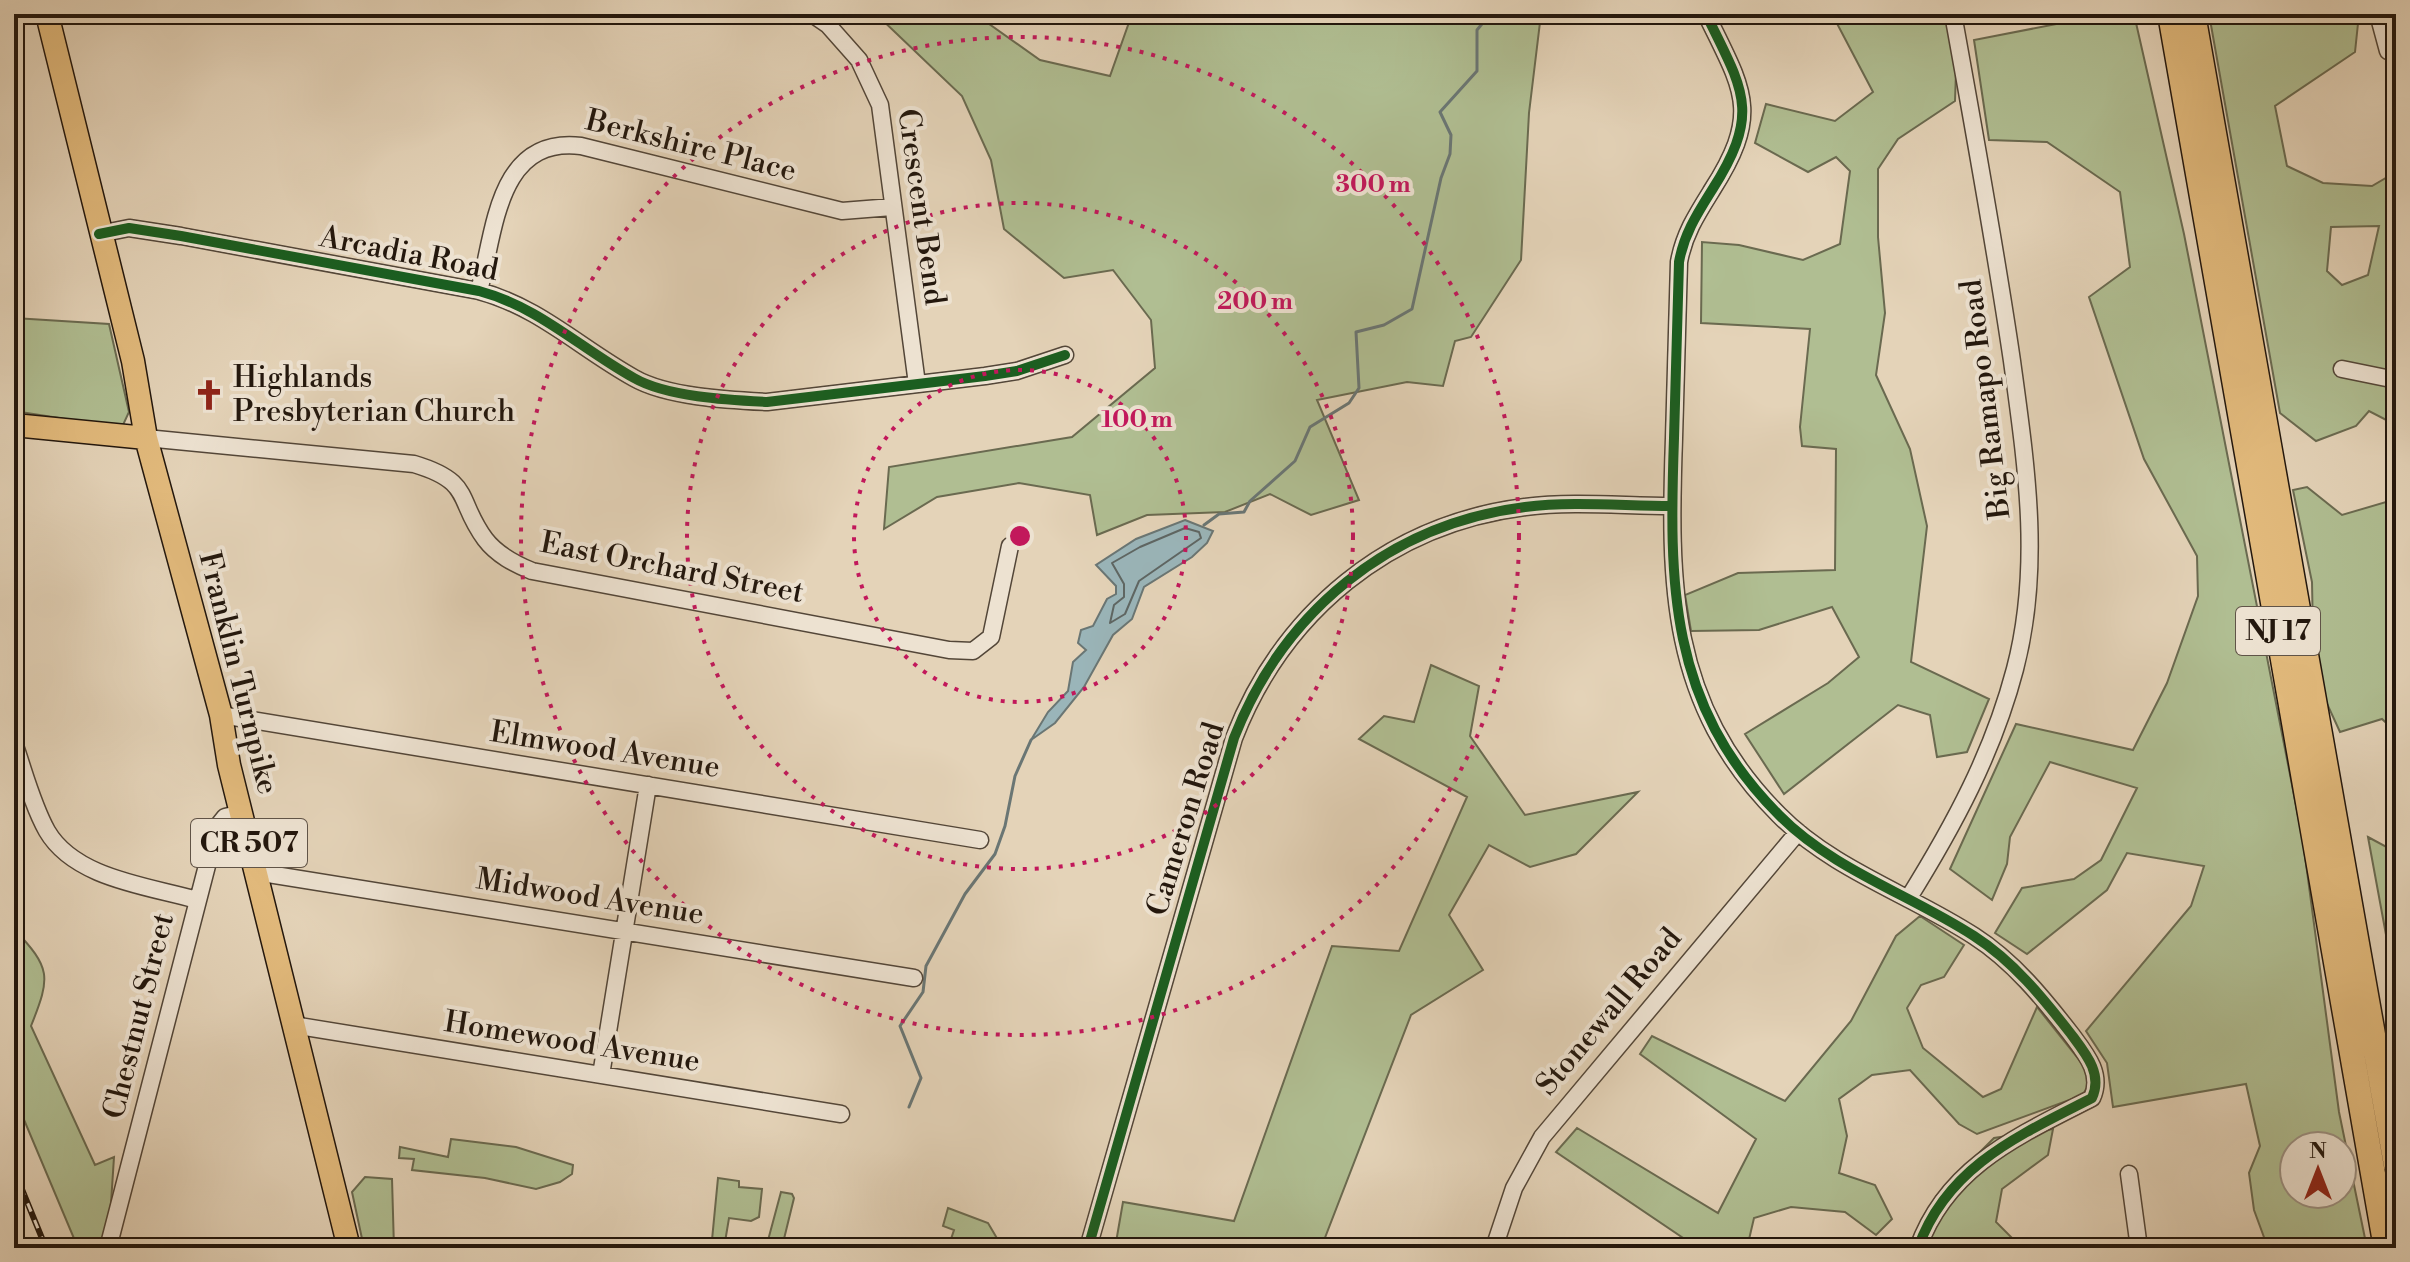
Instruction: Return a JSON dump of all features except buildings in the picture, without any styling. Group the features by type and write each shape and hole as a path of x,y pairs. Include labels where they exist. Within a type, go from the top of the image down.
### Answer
{"highway":[{"path":"2154,14 2202,197"},
{"name":"NJ 17","path":"2170,14 2386,1248"},
{"name":"NJ 17","path":"2193,14 2396,1165"}],"main road":[{"name":"CR 507","path":"47,14 99,234 133,361 146,438"},
{"path":"14,425 146,438"},
{"name":"Franklin Turnpike","path":"146,438 221,715 256,872 349,1248"}],"street":[{"name":"Crescent Bend","path":"812,14 845,43 871,79 885,128 892,207 917,384"},
{"path":"1706,14 1738,80 1743,126 1732,159 1693,219 1682,246 1671,506 1674,600 1700,693 1746,777 1798,832 1974,936 2030,984 2080,1046 2096,1073 2098,1086 2092,1098 2017,1135 1977,1162 1942,1201 1918,1248"},
{"name":"Big Ramapo Road","path":"1908,899 1952,828 1986,760 2016,667 2030,558 2026,453 1999,271 1953,14"},
{"path":"2378,14 2388,51"},
{"name":"Berkshire Place","path":"479,291 510,176 528,156 555,146 581,146 842,211 892,207"},
{"name":"Arcadia Road","path":"99,234 119,228 142,230 479,291 509,299 537,313 635,379 655,386 737,401 767,402 1017,371 1065,355"},
{"path":"2342,369 2396,380"},
{"name":"East Orchard Street","path":"146,438 414,464 449,479 463,492 484,538 493,548 532,571 949,650 973,651 991,637 997,625 1010,546"},
{"name":"Cameron Road","path":"1088,1248 1234,738 1261,678 1291,634 1355,573 1410,541 1463,520 1541,506 1671,506"},
{"name":"Elmwood Avenue","path":"221,715 980,840"},
{"path":"14,743 47,831 66,854 92,869 197,900"},
{"path":"601,1075 648,785"},
{"name":"Chestnut Street","path":"108,1248 217,827 225,817 242,813"},
{"name":"Stonewall Road","path":"1494,1248 1514,1188 1550,1125 1798,832"},
{"name":"Midwood Avenue","path":"256,872 914,978"},
{"name":"Homewood Avenue","path":"293,1025 841,1114"},
{"path":"2129,1174 2139,1248"}],"green space":[{"path":"876,14 975,14 1040,60 1110,76 1132,14 1541,14 1529,113 1521,260 1471,337 1455,341 1443,386 1407,382 1317,400 1359,500 1311,515 1270,494 1225,512 1147,515 1097,535 1090,495 1019,483 937,497 884,529 889,467 1072,437 1155,368 1151,320 1113,270 1064,278 1004,229 991,160 962,96"},
{"path":"1832,14 1958,14 1955,101 1898,139 1878,169 1878,237 1885,313 1876,375 1910,449 1927,526 1911,662 1989,699 1967,752 1937,757 1930,715 1898,705 1784,794 1745,734 1828,683 1859,657 1832,607 1759,630 1691,631 1685,595 1738,573 1835,570 1836,449 1802,446 1800,427 1810,329 1701,323 1702,242 1739,245 1803,260 1840,244 1850,171 1836,157 1808,172 1755,143 1766,104 1835,121 1873,92"},
{"path":"2108,14 2134,14 2184,234 2303,841 2343,1130 2278,1130 2278,1210 2358,1210 2358,1204 2367,1248 2268,1248 2254,1210 2249,1173 2260,1146 2246,1084 2113,1107 2107,1063 2086,1031 2191,906 2204,866 2127,853 2107,890 2027,954 1995,933 2022,888 2074,879 2101,860 2137,788 2050,762 2010,837 2007,864 1992,900 1950,869 2016,724 2133,750 2167,683 2198,596 2197,556 2144,459 2089,297 2130,267 2120,192 2047,142 1989,140 1974,40"},
{"path":"2209,14 2359,14 2355,52 2275,106 2287,166 2323,183 2372,186 2396,172 2396,425 2369,411 2356,426 2316,441 2280,413","holes":["2379,226 2368,275 2342,285 2327,271 2331,227"]},
{"path":"14,318 109,324 129,412 123,425 117,427 14,411"},
{"path":"2307,487 2342,515 2396,499 2396,732 2382,719 2340,732 2323,695 2313,635 2312,582 2293,490"},
{"path":"1431,665 1479,686 1470,736 1525,815 1638,792 1576,854 1530,867 1489,845 1449,915 1483,970 1411,1015 1321,1248 1115,1248 1123,1202 1234,1221 1332,946 1399,951 1467,797 1359,739 1384,716 1414,722"},
{"path":"2368,837 2396,852 2396,989"},
{"path":"1920,916 1964,945 1944,977 1921,985 1907,1008 1923,1048 1983,1097 2001,1089 2037,1007 2084,1066 2090,1082 2083,1095 1977,1134 1959,1124 1910,1070 1872,1075 1839,1099 1847,1136 1839,1173 1875,1185 1892,1219 1876,1235 1845,1212 1791,1207 1754,1218 1747,1248 1688,1248 1689,1242 1556,1152 1577,1128 1718,1213 1756,1139 1640,1054 1652,1036 1785,1101 1851,1021 1896,936"},
{"path":"14,929 35,954 44,973 42,995 31,1026 95,1165 114,1157 109,1234 117,1248 78,1248 14,1096"},
{"path":"2053,1129 2048,1155 2002,1189 1996,1222 2022,1248 1913,1248 1910,1243 1937,1195 1994,1138"},
{"path":"451,1139 516,1147 573,1165 572,1174 560,1182 536,1189 485,1178 412,1170 414,1159 399,1158 400,1147 448,1157"},
{"path":"365,1177 392,1179 394,1248 364,1248 352,1192"},
{"path":"718,1178 739,1181 739,1187 762,1189 759,1217 751,1221 729,1218 725,1242 712,1240"},
{"path":"781,1192 792,1194 794,1198 782,1247 770,1248 767,1244"},
{"path":"948,1208 988,1223 998,1240 998,1248 948,1248 954,1230 943,1226"}],"water":[{"path":"1185,520 1213,531 1207,543 1192,557 1144,587 1132,619 1113,635 1084,687 1055,723 1031,740 1048,712 1068,691 1073,662 1086,650 1078,643 1081,630 1093,626 1107,599 1116,594 1116,586 1096,565 1136,539"}],"waterway":[{"path":"1204,525 1219,514 1244,512 1250,501 1295,461 1310,427 1349,403 1359,388 1356,332 1384,325 1412,309 1441,178 1450,154 1451,135 1440,112 1477,71 1477,30 1490,14"},
{"path":"909,1107 921,1078 900,1026 923,992 926,966 965,894 995,854 1005,826 1015,776 1031,740"}],"railway":[{"path":"14,1170 46,1248"}],"cycle path":[{"path":"1706,14 1737,83 1742,101 1742,120 1728,163 1692,224 1679,262 1673,542 1683,639 1696,685 1715,730 1742,773 1779,815 1823,851 1950,921 2002,957 2060,1020 2094,1072 2092,1098 2013,1140 1967,1174 1947,1195 1918,1248"},
{"path":"99,234 129,228 479,291 521,307 634,378 663,389 699,396 767,402 1017,371 1065,355"},
{"path":"1088,1248 1234,738 1255,693 1281,651 1312,614 1347,582 1386,554 1429,533 1475,517 1525,507 1580,504 1671,506"}],"place":[{"name":"Highlands Presbyterian Church","path":"209,395"}]}
